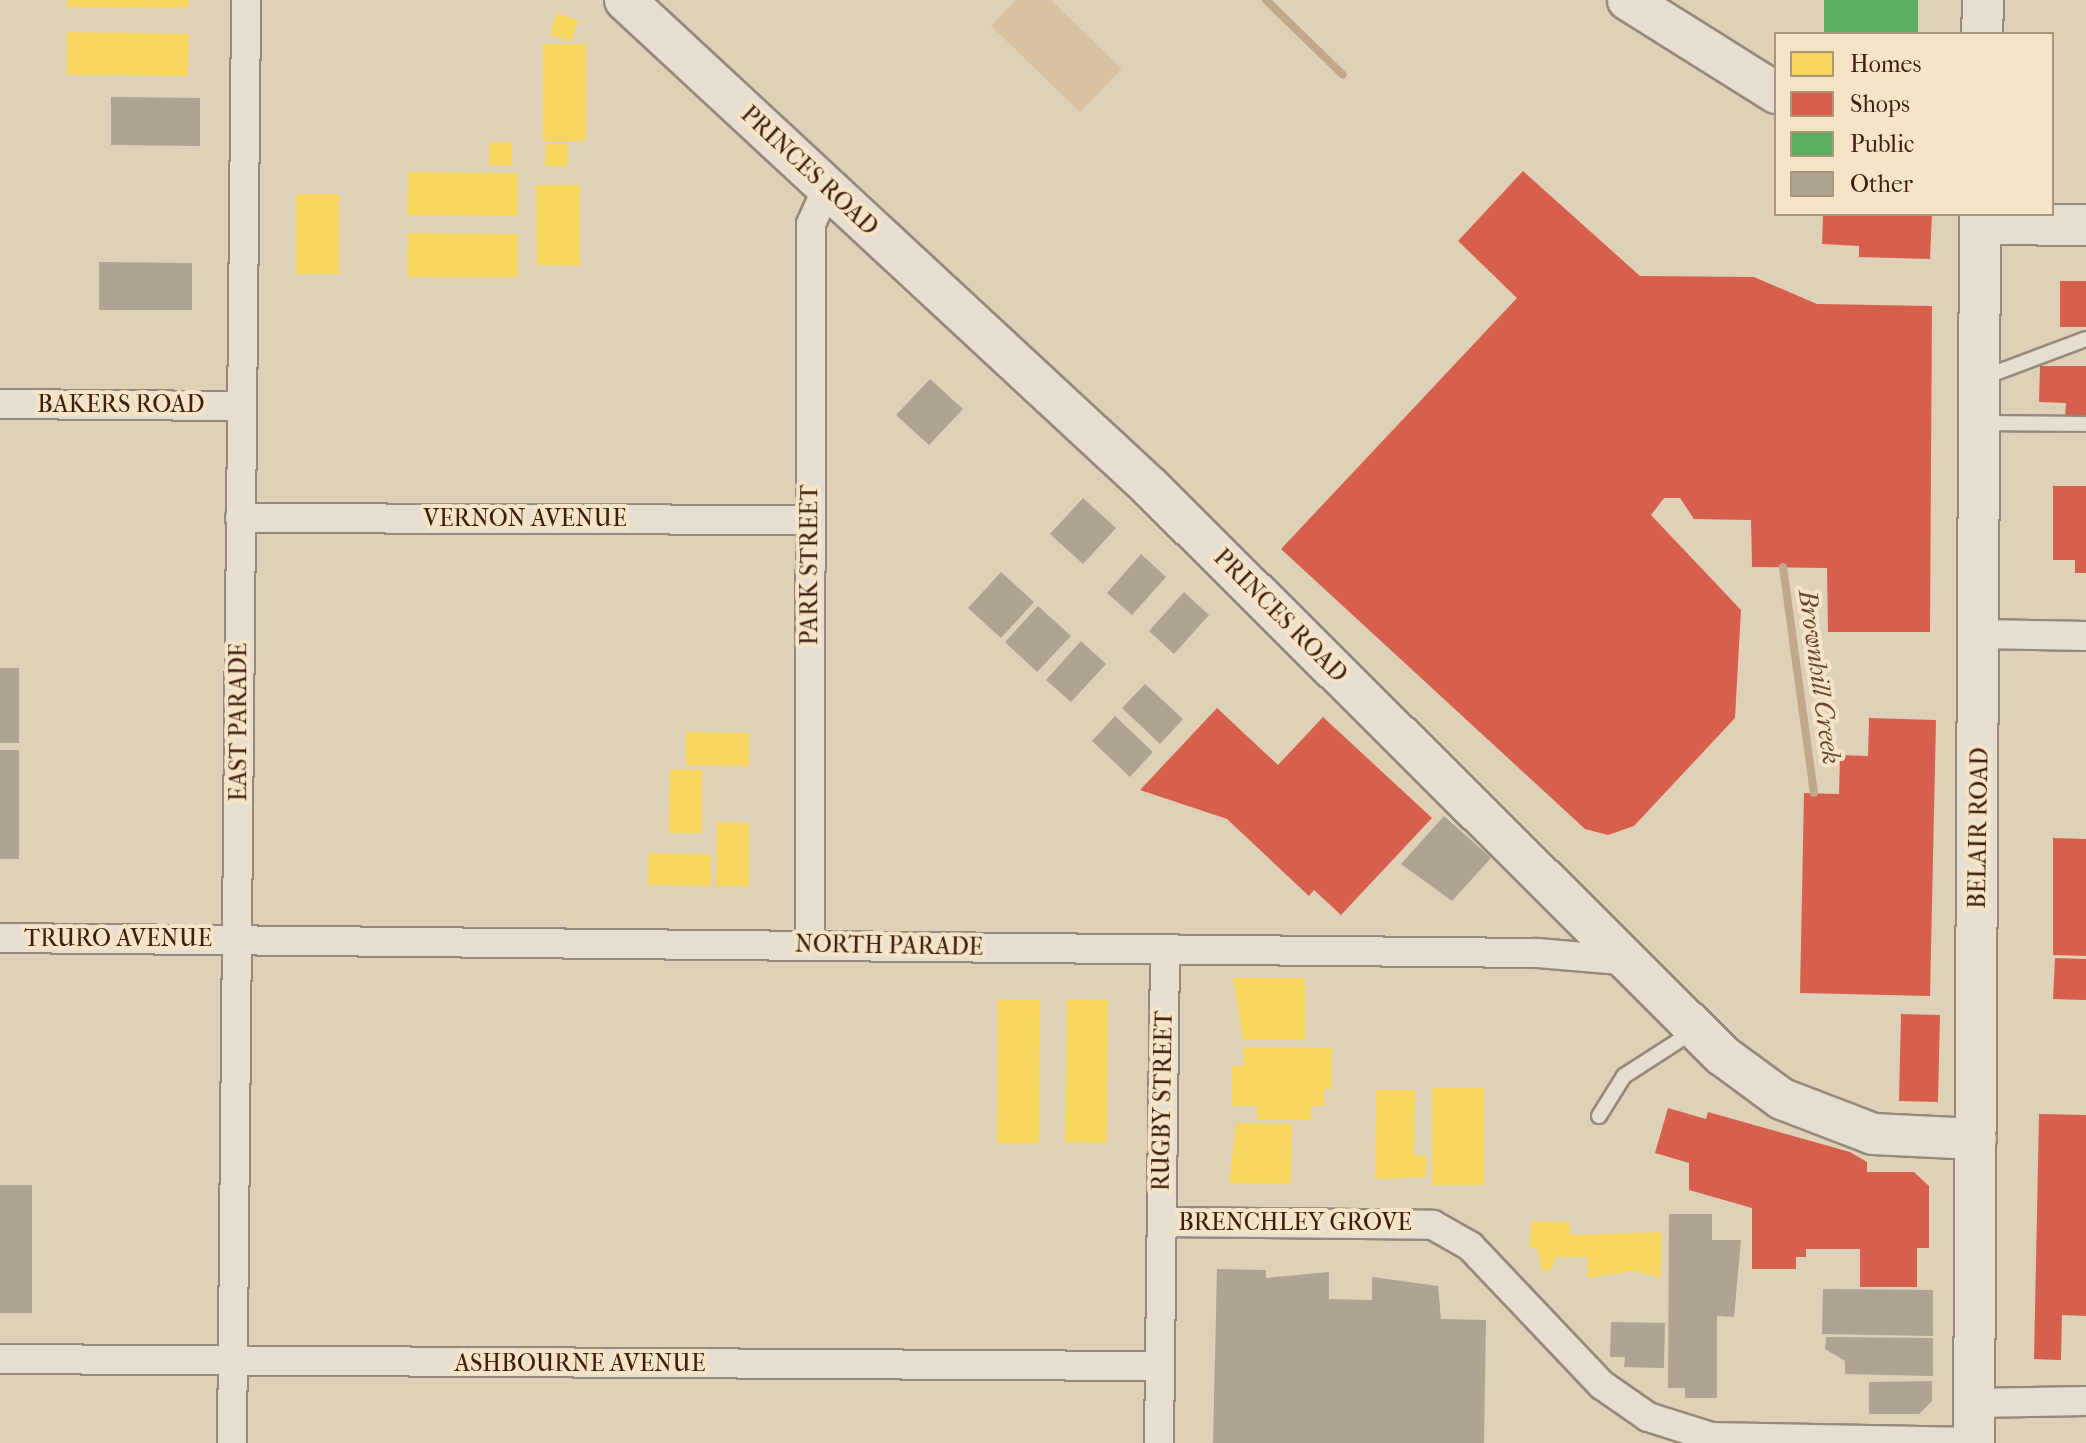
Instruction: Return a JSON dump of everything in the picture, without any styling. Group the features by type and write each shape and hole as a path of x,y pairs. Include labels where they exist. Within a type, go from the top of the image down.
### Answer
{"street":[{"name":"EAST PARADE","path":"232,1443 246,0"},
{"name":"PRINCES ROAD","path":"625,0 1150,487 1568,897 1696,1030 1782,1099 1815,1113 1873,1134 1976,1139"},
{"path":"1628,0 1774,92"},
{"path":"1982,32 1983,0"},
{"name":"PARK STREET","path":"810,945 811,224 827,188"},
{"path":"1980,219 2086,225"},
{"name":"BELAIR ROAD","path":"1974,1429 1981,634 1976,423 1980,219"},
{"name":"BAKERS ROAD","path":"0,404 242,406"},
{"name":"VERNON AVENUE","path":"240,518 810,520"},
{"path":"1981,634 2086,636"},
{"path":"1542,954 1562,930 1568,897"},
{"name":"TRURO AVENUE","path":"0,938 237,940"},
{"name":"NORTH PARADE","path":"237,940 1542,954 1630,961"},
{"name":"RUGBY STREET","path":"1159,1443 1165,950"},
{"name":"BRENCHLEY GROVE","path":"1162,1222 1433,1225 1470,1246 1602,1385 1648,1417 1711,1437 1913,1441 2086,1401"},
{"name":"ASHBOURNE AVENUE","path":"0,1359 232,1363 1160,1366"}],"lane":[{"path":"1977,381 2086,339"},
{"path":"1976,423 2086,424"},
{"path":"1599,1116 1624,1076 1696,1030"}],"shaded area":[{"path":"1016,0 1051,0 1122,69 1080,112 991,26"}],"building: Homes":[{"path":"67,0 189,0 188,8 67,7"},
{"path":"556,13 578,20 572,41 550,35"},
{"path":"67,32 189,34 188,76 67,75"},
{"path":"543,44 586,44 586,141 543,141"},
{"path":"489,142 512,142 512,165 489,165"},
{"path":"546,143 568,143 568,166 545,166"},
{"path":"408,172 518,173 518,216 407,215"},
{"path":"536,185 580,185 580,266 537,265"},
{"path":"296,194 339,194 339,274 296,274"},
{"path":"408,233 518,234 518,277 407,277"},
{"path":"686,732 749,733 749,766 686,765"},
{"path":"670,769 702,770 702,833 669,833"},
{"path":"717,822 749,823 749,886 716,886"},
{"path":"648,853 711,854 711,886 648,885"},
{"path":"1233,978 1305,978 1305,1040 1243,1040"},
{"path":"1067,999 1108,1000 1107,1143 1065,1142"},
{"path":"998,1000 1040,1000 1039,1143 997,1143"},
{"path":"1243,1047 1332,1048 1332,1089 1324,1089 1324,1106 1311,1106 1311,1120 1257,1120 1257,1106 1232,1106 1232,1066 1244,1066"},
{"path":"1432,1088 1484,1088 1484,1185 1432,1185"},
{"path":"1376,1090 1415,1090 1414,1155 1427,1156 1426,1177 1375,1179"},
{"path":"1236,1123 1292,1124 1291,1184 1229,1183"},
{"path":"1532,1221 1570,1222 1570,1235 1662,1232 1661,1278 1634,1271 1587,1278 1588,1257 1556,1257 1551,1270 1542,1270 1537,1248 1529,1248"}],"building: Shops":[{"path":"1523,171 1640,276 1754,277 1817,304 1932,306 1930,632 1828,632 1827,568 1752,567 1751,520 1694,519 1680,498 1664,498 1651,515 1741,610 1735,718 1634,826 1608,835 1585,829 1281,549 1517,298 1458,241"},
{"path":"1823,216 1932,216 1930,259 1859,257 1859,246 1822,244"},
{"path":"2060,281 2086,281 2086,327 2060,327"},
{"path":"2040,366 2086,366 2086,418 2065,417 2066,403 2039,402"},
{"path":"2053,486 2086,486 2086,573 2075,573 2075,560 2053,560"},
{"path":"1217,708 1278,765 1323,717 1432,818 1341,915 1314,890 1309,896 1227,819 1140,790"},
{"path":"1869,718 1936,720 1930,996 1800,993 1804,793 1839,794 1840,755 1868,756"},
{"path":"2053,838 2086,839 2086,956 2053,955"},
{"path":"2055,958 2086,959 2086,1000 2053,999"},
{"path":"1901,1014 1940,1015 1938,1102 1899,1101"},
{"path":"1668,1108 1706,1119 1708,1112 1850,1152 1867,1162 1867,1172 1914,1172 1929,1186 1929,1248 1917,1248 1917,1287 1860,1287 1860,1249 1806,1249 1806,1257 1796,1257 1796,1269 1752,1269 1752,1208 1689,1190 1689,1163 1655,1153"},
{"path":"2039,1114 2086,1115 2086,1316 2062,1315 2061,1360 2034,1359"}],"building: Public":[{"path":"1824,0 1918,0 1918,32 1824,32"}],"building: Other":[{"path":"111,97 200,98 200,146 111,145"},
{"path":"99,262 192,263 192,310 99,310"},
{"path":"930,379 963,409 929,445 896,415"},
{"path":"1083,498 1116,528 1083,564 1050,534"},
{"path":"1141,554 1166,577 1132,615 1107,593"},
{"path":"1001,572 1034,602 1001,638 968,608"},
{"path":"1184,592 1209,615 1174,654 1149,631"},
{"path":"1038,606 1071,636 1037,672 1005,642"},
{"path":"1081,641 1106,664 1071,702 1046,680"},
{"path":"0,668 19,668 19,743 0,743"},
{"path":"1145,684 1183,719 1160,744 1122,708"},
{"path":"1115,716 1153,752 1130,777 1092,741"},
{"path":"0,750 19,750 19,859 0,859"},
{"path":"1444,816 1491,858 1452,901 1401,864"},
{"path":"0,1185 32,1185 32,1313 0,1313"},
{"path":"1669,1214 1712,1214 1712,1240 1741,1240 1734,1317 1717,1316 1717,1398 1685,1398 1685,1388 1668,1388"},
{"path":"1217,1269 1266,1270 1266,1278 1329,1272 1329,1299 1372,1300 1372,1277 1438,1286 1441,1319 1486,1320 1484,1443 1213,1443"},
{"path":"1823,1289 1933,1290 1933,1336 1822,1334"},
{"path":"1611,1322 1665,1323 1664,1368 1624,1367 1625,1357 1610,1357"},
{"path":"1826,1337 1933,1338 1933,1376 1845,1374 1845,1361 1825,1349"},
{"path":"1932,1381 1932,1401 1919,1414 1869,1414 1869,1382"}],"waterway":[{"name":"Brownhill Creek","path":"1266,0 1343,75"},
{"name":"Brownhill Creek","path":"1783,567 1814,793"}]}
